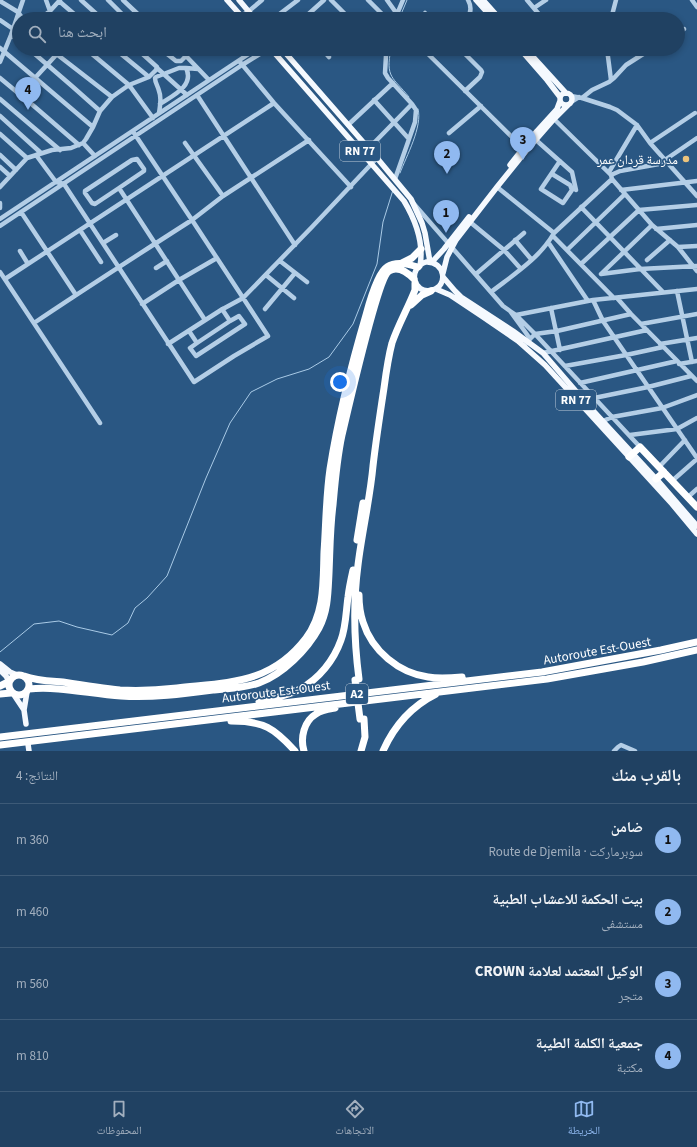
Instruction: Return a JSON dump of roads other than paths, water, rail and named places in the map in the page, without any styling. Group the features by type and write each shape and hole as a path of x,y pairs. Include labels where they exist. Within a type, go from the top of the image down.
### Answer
{"highway":[{"path":"402,263 412,258 421,249"},
{"path":"0,686 9,682 14,676 120,690 170,689 230,682 250,678 264,673 281,663 295,651 306,638 313,626 318,616 322,601 326,512 330,470 339,423 363,324 372,295 383,270 388,265 402,263 419,266"},
{"path":"0,694 21,695 28,690 55,688 128,696 162,695 239,687 259,683 278,673 298,658 318,630 326,611 328,597 331,520 336,470 342,435 366,340 384,278 390,270 399,269 403,270 415,281 415,290 395,335 389,355 374,450 373,466 358,563 355,597 357,679"},
{"path":"407,310 422,295 433,290"},
{"path":"631,455 640,447 697,507"},
{"path":"228,709 300,689 323,671 336,652 344,626 369,469 374,450"},
{"path":"656,479 661,469"},
{"path":"361,544 359,593 361,614 365,628 384,656 404,670 427,677 437,678 469,676 486,678"},
{"path":"352,573 351,625 367,751"},
{"name":"Autoroute Est-Ouest","path":"0,737 542,672 697,642"},
{"name":"Autoroute Est-Ouest","path":"0,744 541,679 607,669 697,650"},
{"path":"21,676 28,682 28,690"},
{"path":"9,682 8,687 13,694"},
{"path":"383,751 394,730 404,718 421,703 440,692"},
{"path":"304,751 302,741 303,733 309,720 316,713 355,702"},
{"path":"357,751 360,740 362,719"},
{"path":"203,720 239,721 262,724 270,728 295,751"},
{"path":"361,751 365,737"}],"main road":[{"path":"227,0 238,12"},
{"path":"239,0 249,11"},
{"path":"476,0 487,12"},
{"path":"483,0 494,12"},
{"name":"RN 77","path":"275,56 404,201 411,212 418,230 421,249 419,266"},
{"path":"287,56 369,148 411,199 420,216 424,228 431,262"},
{"path":"526,56 548,80 564,105 569,99"},
{"path":"532,56 569,99"},
{"path":"569,99 536,140 524,150 470,222 450,245 431,262 424,263 419,266 415,272 415,281 422,289 433,290 441,284 450,245 524,150 557,109 562,94 569,99"},
{"path":"431,262 439,266 443,275 461,297 543,354 578,398 587,404 600,423"},
{"name":"RN 77","path":"433,290 446,293 527,342 545,366 578,398 631,455 697,534"},
{"path":"631,455 656,479 697,526"},
{"path":"0,664 10,672 21,676"},
{"path":"0,670 9,682"},
{"path":"26,724 24,710 28,690"},
{"path":"13,694 24,710"},
{"path":"28,744 29,751"}],"street":[{"path":"0,1 18,12 23,0"},
{"path":"46,0 50,11 59,1 72,12"},
{"path":"81,0 94,12"},
{"path":"108,0 119,12"},
{"path":"123,0 136,12"},
{"path":"249,11 262,0"},
{"path":"282,12 298,0"},
{"path":"311,12 324,0"},
{"path":"331,0 343,12"},
{"path":"368,0 380,12"},
{"path":"387,0 396,12"},
{"path":"398,12 403,0"},
{"path":"468,0 471,9 470,12"},
{"path":"527,0 538,12"},
{"path":"613,12 616,0"},
{"path":"534,8 543,1"},
{"path":"0,20 12,28"},
{"path":"0,62 2,50 12,32"},
{"path":"2,50 93,127"},
{"path":"37,56 100,111"},
{"path":"35,78 55,56"},
{"path":"59,56 112,97"},
{"path":"94,56 129,85 153,118"},
{"path":"124,56 149,77"},
{"path":"145,56 187,95"},
{"path":"169,56 176,62 181,61 186,56 209,80"},
{"path":"0,219 95,156 197,95 248,56"},
{"path":"0,226 64,184 159,113 209,80 254,56"},
{"path":"386,56 385,73 416,110 409,140 395,180"},
{"path":"430,56 524,150"},
{"path":"465,91 481,76 482,72 467,56"},
{"path":"608,56 611,80"},
{"path":"580,98 592,90 603,86 626,65 641,56"},
{"path":"240,63 274,103 351,187"},
{"path":"0,187 27,158 52,150 71,148 81,144 86,139 93,127 100,111 112,97 129,85 149,77 157,68"},
{"path":"159,113 161,98 155,78 179,68 198,69"},
{"path":"160,104 182,90 188,80 186,68"},
{"path":"0,78 95,156"},
{"path":"348,125 393,83"},
{"path":"197,95 295,245"},
{"path":"569,99 580,98 617,110 636,124 650,143 697,196"},
{"path":"0,99 60,150"},
{"path":"374,100 409,140"},
{"path":"5,279 274,103"},
{"path":"369,148 412,104"},
{"path":"449,133 481,106"},
{"path":"650,143 695,113"},
{"path":"0,116 39,154 56,182 64,184 194,382 268,336 134,133"},
{"path":"554,119 611,175 621,190 638,210 654,227 678,247 695,266 697,271"},
{"path":"491,292 521,269 611,175 636,124"},
{"path":"0,134 27,158"},
{"path":"611,175 626,170 659,164 697,139"},
{"path":"34,323 156,244 192,220 223,196 309,140"},
{"path":"536,140 572,172 576,190"},
{"path":"185,142 223,196"},
{"path":"0,155 16,170"},
{"path":"168,344 222,309 243,298 351,187 377,158"},
{"path":"137,159 144,171 119,188 94,204 85,193 85,191 132,160 137,159"},
{"path":"552,174 570,185 572,190 563,203 541,189 560,162"},
{"path":"0,168 10,176"},
{"path":"621,190 697,181"},
{"path":"497,187 553,235 697,381"},
{"path":"119,188 206,320"},
{"path":"567,250 625,194"},
{"path":"411,199 503,306 516,315 535,334 640,447"},
{"path":"581,264 638,210 697,205"},
{"path":"581,207 663,292"},
{"path":"21,212 76,295"},
{"path":"470,222 504,250 521,269"},
{"path":"596,279 624,252 654,227 697,225"},
{"path":"80,230 101,262"},
{"path":"476,274 524,233"},
{"path":"102,243 116,234"},
{"path":"515,240 531,259"},
{"path":"646,260 670,240"},
{"path":"548,242 591,301 614,338 697,458 672,481"},
{"path":"678,247 697,246"},
{"path":"20,251 28,264"},
{"path":"142,304 217,258"},
{"path":"280,261 307,282"},
{"path":"156,268 167,262"},
{"path":"601,274 640,269 695,266"},
{"path":"0,272 100,423"},
{"path":"265,309 295,273"},
{"path":"266,275 294,298"},
{"path":"516,315 591,301 697,289"},
{"path":"580,383 636,370 678,362 695,361 688,340 677,291"},
{"path":"551,308 560,350"},
{"path":"222,309 230,322"},
{"path":"510,311 526,333 527,342"},
{"path":"527,342 535,334 557,331 631,314"},
{"path":"641,324 697,314"},
{"path":"239,316 245,324 196,356 190,348 197,343 239,316"},
{"path":"543,354 550,351 647,330"},
{"path":"189,331 197,343"},
{"path":"565,366 626,355 697,338"},
{"path":"587,404 594,398 648,387 691,376"},
{"path":"600,423 612,416 662,408 697,395"},
{"path":"630,435 677,429 697,418"},
{"path":"661,469 685,440"},
{"path":"688,497 697,489"},
{"path":"614,751 621,745 635,751"}],"waterway":[{"path":"402,12 407,0"},
{"path":"390,56 390,72 395,81 409,97"},
{"path":"400,173 416,133 419,116 418,109"},
{"path":"0,652 34,624 59,621 77,627 112,635 128,623 135,608 147,598 167,576 206,478 230,423 251,392 277,379 309,369 329,357 353,324 377,264 383,222 393,190"}],"place":[{"name":"جمعية الكلمة الطيبة","path":"28,110"},
{"name":"مدرسة قردان عمر","path":"686,159"},
{"name":"الوكيل المعتمد لعلامة CROWN","path":"523,160"},
{"name":"بيت الحكمة للاعشاب الطبية","path":"447,174"},
{"name":"ضامن","path":"446,233"}]}
